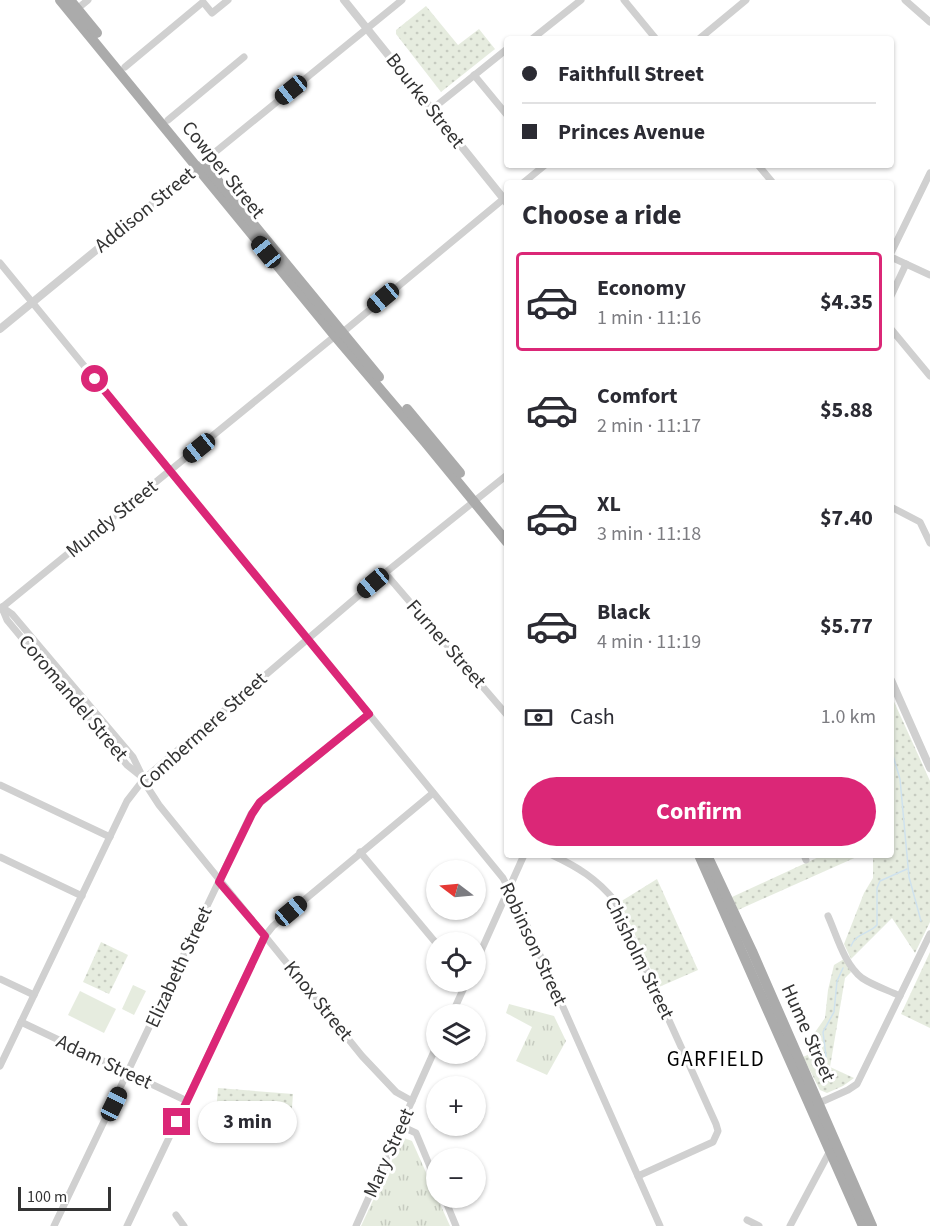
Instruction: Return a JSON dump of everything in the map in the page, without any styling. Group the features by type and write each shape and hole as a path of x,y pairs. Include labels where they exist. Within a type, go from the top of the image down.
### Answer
{"main road":[{"name":"Cowper Street","path":"60,0 200,165 476,499"},
{"name":"Cowper Street","path":"73,4 168,120 200,165"},
{"path":"476,499 504,529"},
{"path":"476,499 504,539"},
{"name":"Hume Street","path":"700,858 833,1147 872,1226"},
{"name":"Hume Street","path":"708,858 819,1103 863,1226"}],"street":[{"path":"73,4 88,0"},
{"path":"125,67 203,3 212,13 228,0"},
{"name":"Bourke Street","path":"344,0 431,110 504,197"},
{"name":"Addison Street","path":"0,329 402,0"},
{"path":"536,36 581,0"},
{"path":"624,0 654,36"},
{"path":"703,36 746,0"},
{"path":"905,0 930,22"},
{"path":"431,110 504,51"},
{"path":"168,120 244,57"},
{"path":"474,75 504,111"},
{"path":"527,180 541,168"},
{"path":"760,168 770,180"},
{"path":"894,249 930,175"},
{"name":"Mundy Street","path":"1,607 171,472 504,201"},
{"path":"894,257 930,275"},
{"name":"Robinson Street","path":"0,262 493,865 509,889 660,1226"},
{"path":"894,290 906,264"},
{"path":"894,333 930,376"},
{"name":"Combermere Street","path":"0,1066 127,801 144,779 385,573 504,477"},
{"path":"894,509 920,522 930,543"},
{"name":"Furner Street","path":"385,573 504,712"},
{"name":"Coromandel Street","path":"1,607 12,614 66,691 128,765 144,779"},
{"name":"Coromandel Street","path":"38,652 72,685 134,757 144,779"},
{"path":"66,691 72,685"},
{"path":"894,687 930,768"},
{"name":"Elizabeth Street","path":"54,1226 252,814 260,802 369,714"},
{"path":"97,728 104,722"},
{"name":"Knox Street","path":"144,779 159,805 219,882 362,1056 396,1092 412,1101"},
{"path":"0,785 110,837"},
{"path":"127,1226 265,936 273,926 433,793"},
{"path":"360,852 427,932"},
{"path":"0,857 82,896"},
{"path":"486,940 523,858"},
{"name":"Chisholm Street","path":"558,858 589,874 615,901 718,1131 713,1142 638,1176"},
{"path":"828,916 856,972 864,979 900,996"},
{"path":"819,1103 848,1090 857,1083 930,934"},
{"path":"0,979 34,995"},
{"name":"Adam Street","path":"21,1022 187,1101"},
{"name":"Mary Street","path":"356,1226 428,1064"},
{"path":"401,1126 416,1133 426,1156"},
{"path":"790,1226 833,1147"},
{"path":"449,1208 456,1226"},
{"path":"176,1215 184,1226"},
{"path":"747,1220 759,1226"}],"green space":[{"path":"426,6 458,45 479,29 495,49 441,92 396,34 396,30"},
{"path":"894,702 930,781 930,922 915,953 892,918 851,959 844,944 864,893 873,878 873,858 894,858"},
{"path":"816,858 854,858 738,910 732,897"},
{"path":"657,879 698,970 659,987 620,902"},
{"path":"101,942 128,955 109,994 83,982"},
{"path":"930,952 930,1028 901,1014"},
{"path":"844,959 851,972 845,978 830,1067 854,1078 827,1093 820,1090 803,1057 814,1052 813,1035 825,1018 834,965"},
{"path":"133,985 146,991 134,1015 122,1009"},
{"path":"80,991 116,1009 104,1033 68,1015"},
{"path":"509,1004 554,1016 566,1041 547,1075 516,1061 532,1027 506,1013"},
{"path":"218,1088 293,1094 290,1135 281,1141 214,1136"},
{"path":"404,1138 412,1141 426,1172 426,1208 442,1208 450,1226 361,1226"}],"waterway":[{"path":"894,759 900,779 909,877 921,921"},
{"path":"851,946 856,938 877,925 877,888 880,881 907,869"},
{"path":"823,1079 826,1056 823,1032 834,1012 837,981 843,968"}],"district":[{"name":"GARFIELD","path":"716,1059"}],"route":[{"path":"95,379 369,714 260,802 245,827 219,882 265,936 177,1122"}]}
